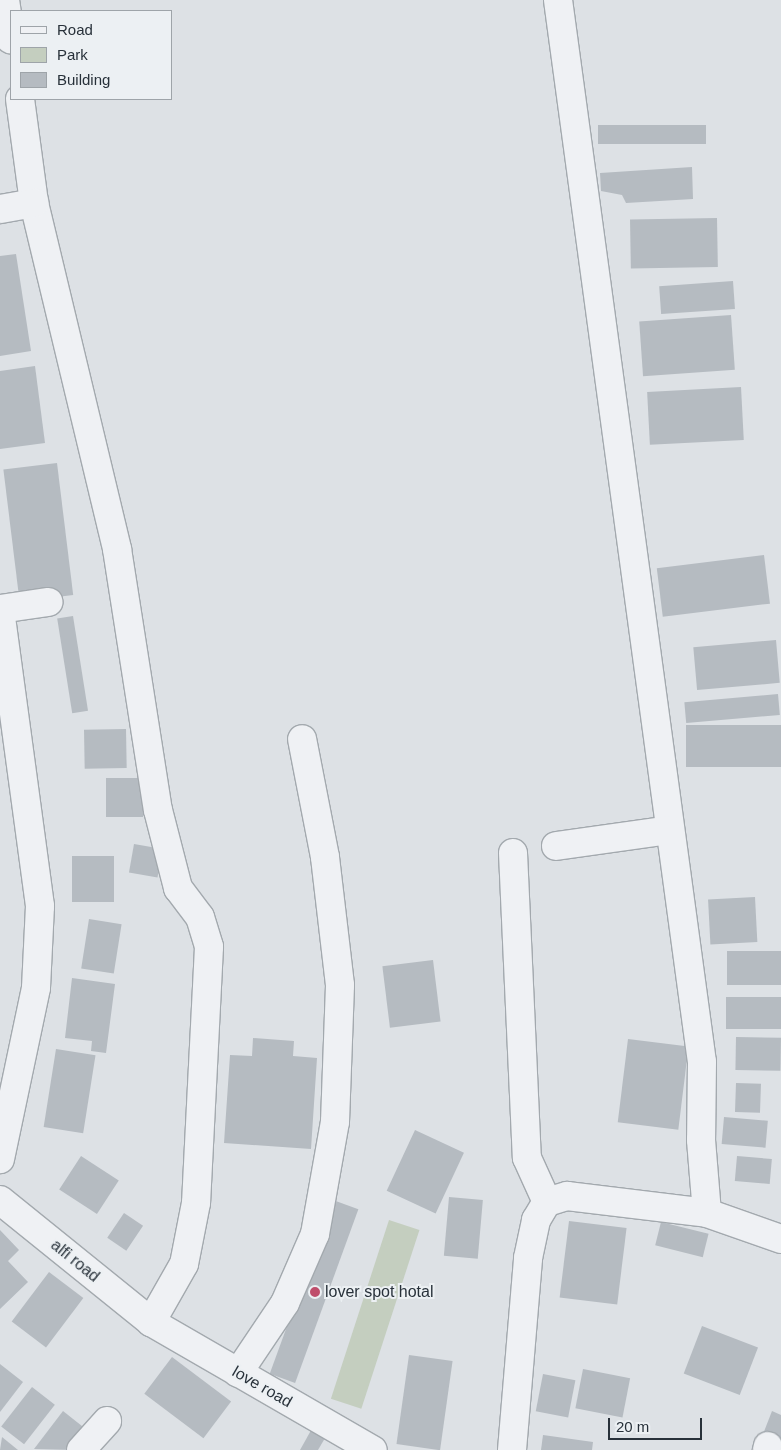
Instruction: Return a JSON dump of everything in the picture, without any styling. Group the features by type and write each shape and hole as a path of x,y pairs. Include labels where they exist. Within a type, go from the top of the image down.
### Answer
{"street":[{"path":"6,0 10,32"},
{"path":"558,0 702,1062 701,1140 707,1213"},
{"path":"20,100 34,203 117,550 158,810 178,888 200,917 209,947 196,1203 184,1264 151,1322"},
{"path":"0,209 34,203"},
{"path":"0,1159 36,988 40,906 0,610 48,602"},
{"path":"238,1373 285,1303 315,1234 335,1122 340,985 325,857 302,739"},
{"path":"556,846 670,830"},
{"path":"513,853 527,1158 547,1202"},
{"path":"512,1450 528,1258 536,1220 547,1202 567,1196 707,1213 781,1239"},
{"name":"alfi road","path":"0,1200 151,1322"},
{"name":"love road","path":"151,1322 373,1450"},
{"path":"81,1450 107,1421"}],"green space":[{"path":"389,1220 419,1230 361,1409 331,1399"}],"building":[{"path":"598,125 706,125 706,144 598,144"},
{"path":"692,167 693,199 626,203 622,195 601,191 600,173"},
{"path":"717,218 718,267 631,269 630,220"},
{"path":"16,254 31,351 0,356 0,256"},
{"path":"733,281 735,309 661,314 659,286"},
{"path":"731,315 735,370 643,376 639,321"},
{"path":"35,366 45,443 0,449 0,371"},
{"path":"741,387 744,440 650,445 647,392"},
{"path":"57,463 73,595 20,602 3,470"},
{"path":"764,555 770,604 663,617 657,568"},
{"path":"73,616 88,711 72,713 57,619"},
{"path":"776,640 780,683 697,690 693,647"},
{"path":"778,694 780,715 686,723 684,702"},
{"path":"686,725 781,725 781,767 686,767"},
{"path":"126,729 127,768 85,769 84,730"},
{"path":"106,778 143,778 143,817 106,817"},
{"path":"134,844 163,849 158,878 129,873"},
{"path":"72,856 114,856 114,902 72,902"},
{"path":"755,897 757,942 710,944 708,899"},
{"path":"89,919 122,924 114,974 81,968"},
{"path":"727,951 781,951 781,985 727,985"},
{"path":"433,960 441,1022 390,1028 382,966"},
{"path":"72,978 115,984 106,1053 91,1051 92,1041 65,1038"},
{"path":"726,997 781,997 781,1029 726,1029"},
{"path":"736,1037 781,1038 780,1071 735,1070"},
{"path":"253,1038 294,1041 293,1056 317,1058 311,1149 224,1143 230,1055 252,1056"},
{"path":"628,1039 689,1046 678,1130 618,1122"},
{"path":"56,1049 96,1055 83,1133 44,1127"},
{"path":"736,1083 761,1084 760,1113 735,1112"},
{"path":"724,1117 768,1121 765,1148 722,1144"},
{"path":"415,1130 464,1153 436,1214 387,1191"},
{"path":"81,1156 119,1181 97,1214 59,1190"},
{"path":"737,1156 772,1159 770,1184 735,1181"},
{"path":"449,1197 483,1200 478,1259 444,1256"},
{"name":"lover spot hotal","path":"333,1200 358,1209 295,1383 270,1374"},
{"path":"124,1213 143,1226 126,1251 107,1238"},
{"path":"569,1221 627,1228 617,1304 560,1297"},
{"path":"661,1222 709,1234 703,1257 655,1245"},
{"path":"0,1230 19,1250 8,1261 28,1282 0,1309"},
{"path":"49,1272 83,1298 46,1347 12,1322"},
{"path":"702,1326 758,1348 740,1395 684,1374"},
{"path":"409,1355 453,1361 440,1450 396,1444"},
{"path":"172,1357 231,1402 203,1438 144,1394"},
{"path":"0,1364 23,1382 0,1412"},
{"path":"583,1369 630,1378 622,1417 575,1408"},
{"path":"543,1374 575,1380 568,1418 536,1411"},
{"path":"32,1387 55,1405 24,1444 1,1426"},
{"path":"63,1411 87,1430 74,1450 34,1449"},
{"path":"772,1411 781,1415 781,1450 760,1442"},
{"path":"314,1425 328,1433 318,1450 300,1450"},
{"path":"543,1435 593,1442 592,1450 541,1450"},
{"path":"2,1437 18,1450 0,1450"}],"place":[{"name":"lover spot hotal","path":"315,1292"}]}
